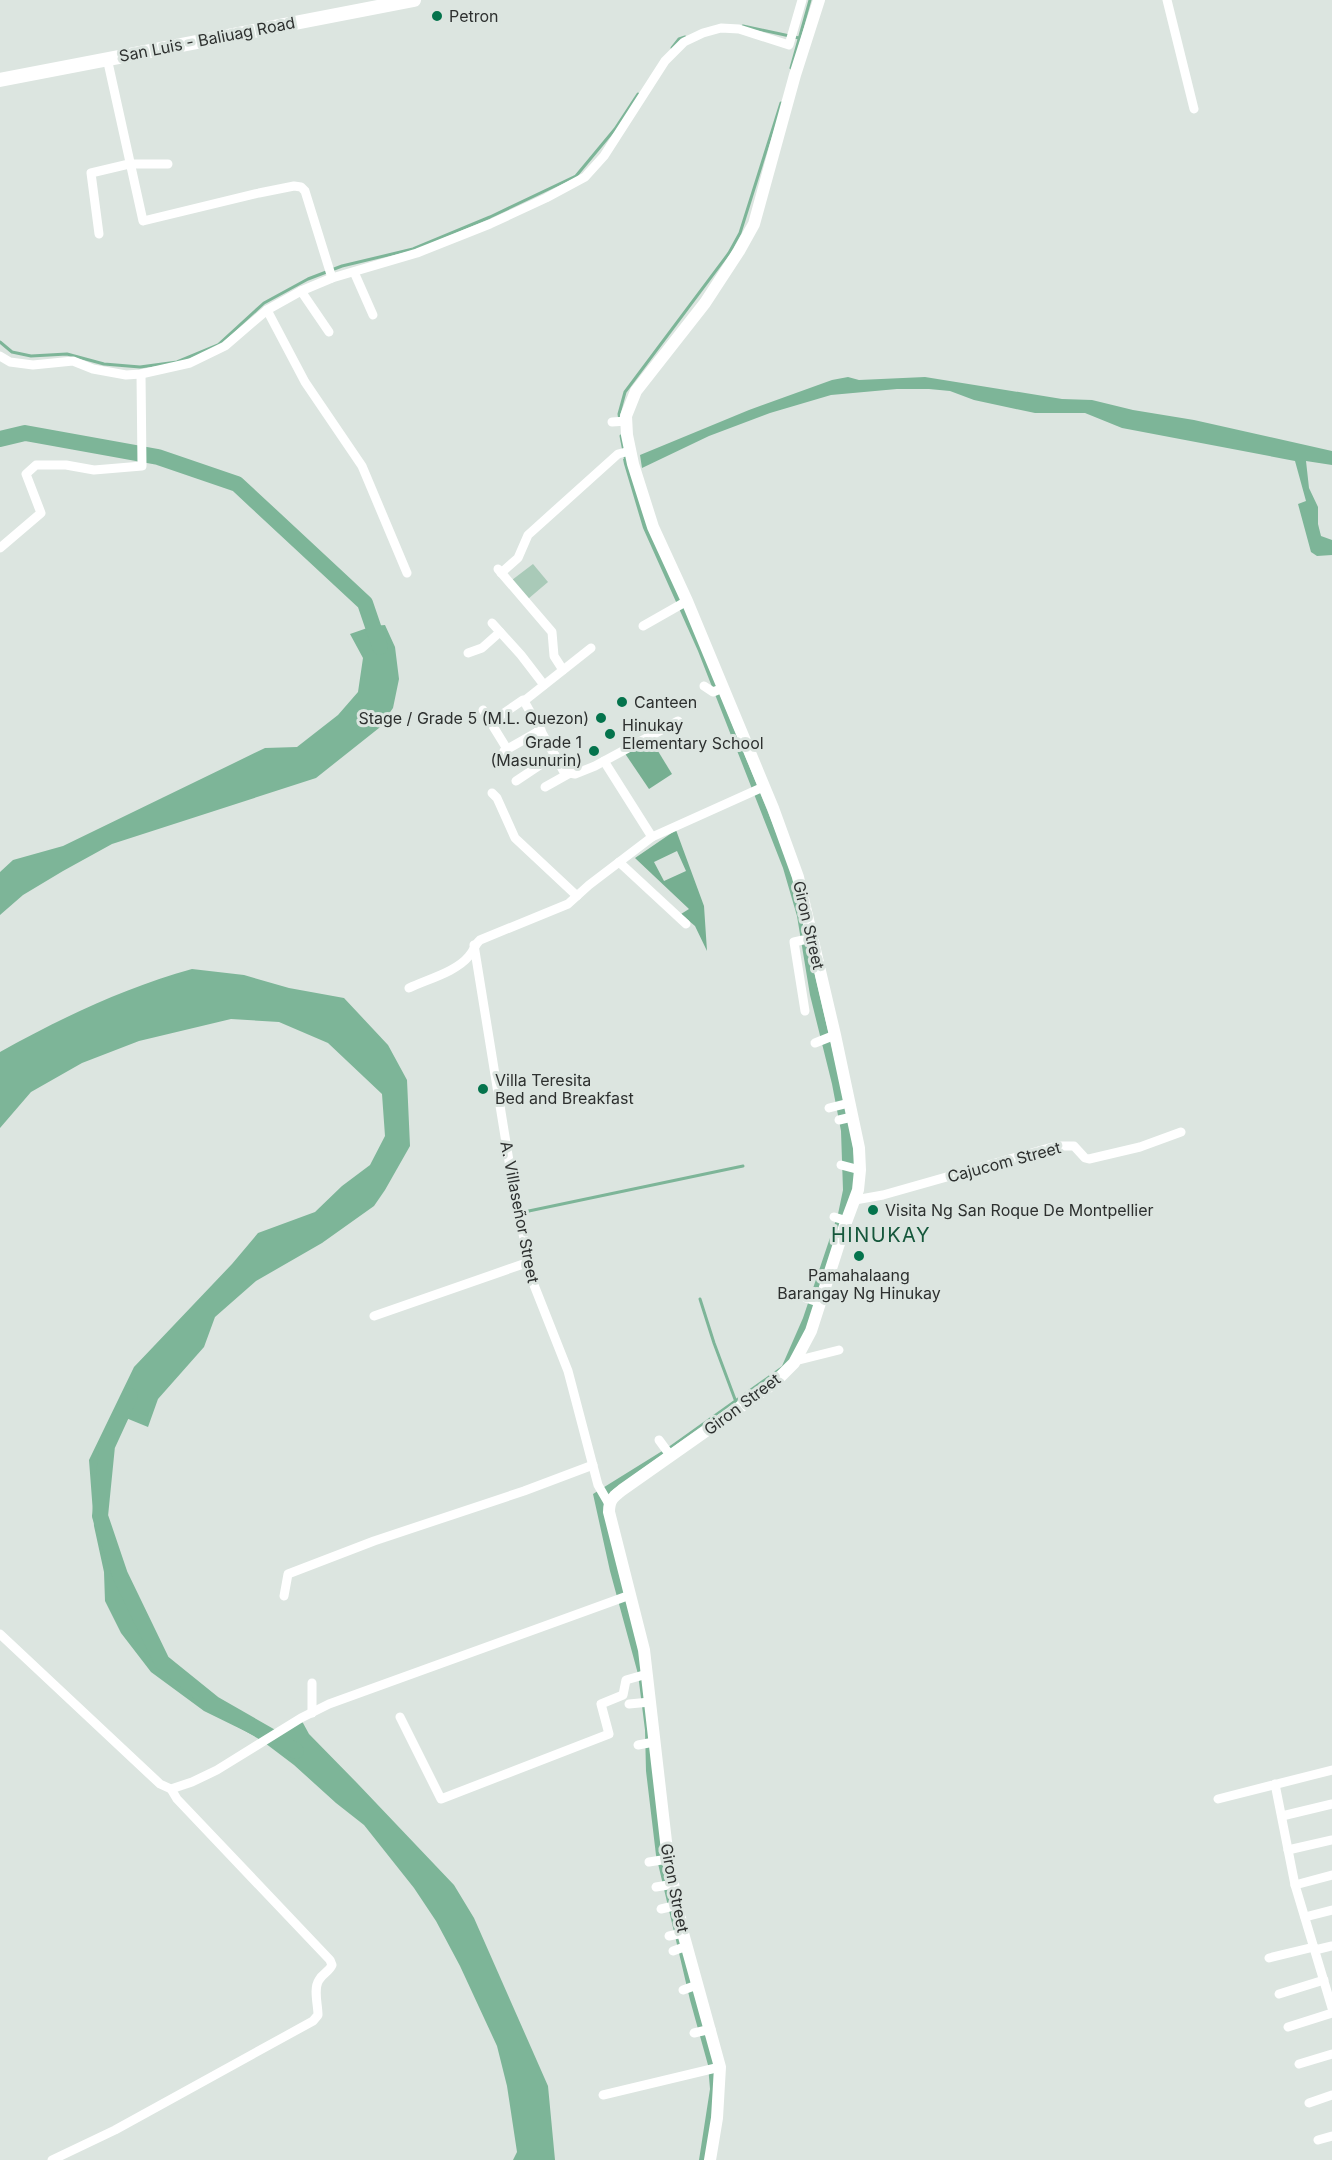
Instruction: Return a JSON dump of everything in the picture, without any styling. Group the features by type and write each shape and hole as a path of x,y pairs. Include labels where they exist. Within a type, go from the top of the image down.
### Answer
{"main road":[{"name":"San Luis - Baliuag Road","path":"0,80 414,0"}],"street":[{"path":"0,356 10,362 33,365 73,361 93,369 126,375 190,363 225,346 267,310 331,275 354,272 417,253 490,224 585,177 604,156 665,61 684,42 721,28 740,29 789,45 802,0"},
{"path":"612,422 627,421 626,416 636,391 705,303 739,252 754,224 792,86 819,0"},
{"path":"1167,0 1194,109"},
{"path":"107,58 142,221 259,193 294,186 301,187 305,191 331,275"},
{"path":"99,234 91,173 129,164 168,164"},
{"path":"354,272 373,315"},
{"path":"301,291 329,332"},
{"path":"267,310 305,382 362,466 407,573"},
{"path":"0,548 41,513 26,474 36,465 66,465 94,470 142,466 141,374"},
{"name":"Giron Street","path":"627,421 627,456 657,538 758,789 798,877 825,1039 840,1105 859,1148 858,1190 855,1200 841,1219 811,1331 795,1361 761,1393 668,1452 607,1500 625,1597 644,1650 643,1675 666,1859 682,1933 708,2029 715,2067 717,2118 710,2160"},
{"path":"563,670 554,656 552,632 499,571 518,558 528,536 627,456"},
{"path":"643,626 682,604"},
{"path":"492,623 522,655 544,685"},
{"path":"468,653 482,648 500,632"},
{"path":"591,648 524,701 564,772 575,774 678,721"},
{"path":"704,686 718,690"},
{"path":"490,722 523,700"},
{"path":"483,710 505,750 541,730"},
{"path":"516,781 555,755"},
{"path":"604,761 652,837"},
{"path":"545,787 570,773"},
{"path":"409,988 456,967 470,955 474,945 480,940 568,904 652,837 758,789"},
{"path":"492,793 497,798 515,838 576,896"},
{"path":"619,862 686,924"},
{"path":"805,1011 794,942 808,939"},
{"name":"A. Villaseñor Street","path":"474,945 514,1192 534,1285 568,1371 598,1485 607,1500"},
{"name":"Cajucom Street","path":"855,1200 883,1195 1056,1146 1074,1146 1085,1158 1089,1159 1140,1147 1181,1132"},
{"path":"841,1165 859,1169"},
{"path":"374,1316 529,1262"},
{"path":"806,1298 820,1303"},
{"path":"795,1361 839,1350"},
{"path":"659,1440 668,1452"},
{"path":"284,1596 288,1574 374,1541 524,1491 593,1465"},
{"path":"171,1789 217,1770 301,1718 329,1704 625,1597"},
{"path":"0,1634 160,1784 171,1789 177,1799 330,1960 332,1965 330,1970 321,1977 316,1988 318,2015 313,2021 115,2130 52,2160"},
{"path":"400,1718 441,1799 609,1734 601,1704 623,1695 626,1680 643,1675"},
{"path":"312,1683 312,1713"},
{"path":"629,1704 648,1702"},
{"path":"638,1745 652,1742"},
{"path":"1218,1798 1332,1770"},
{"path":"1275,1784 1295,1884 1314,1948 1327,1982 1332,2008"},
{"path":"1281,1816 1332,1804"},
{"path":"1288,1850 1332,1840"},
{"path":"649,1862 666,1859"},
{"path":"1295,1884 1332,1875"},
{"path":"656,1887 671,1885"},
{"path":"661,1909 676,1905"},
{"path":"1305,1917 1332,1910"},
{"path":"669,1936 682,1933"},
{"path":"673,1951 686,1946"},
{"path":"1269,1958 1332,1946"},
{"path":"1279,1994 1327,1982"},
{"path":"683,1989 696,1985"},
{"path":"1288,2027 1332,2013"},
{"path":"694,2033 708,2029"},
{"path":"1299,2064 1332,2054"},
{"path":"603,2095 715,2067"},
{"path":"1309,2103 1332,2096"},
{"path":"1318,2140 1332,2136"}],"shaded area":[{"path":"848,377 859,380 925,377 1062,399 1092,400 1332,451 1332,465 1306,461 1309,488 1318,507 1321,536 1332,540 1332,555 1317,556 1311,552 1298,504 1306,501 1295,461 1122,428 1085,413 1035,413 974,400 950,391 897,389 831,395 770,413 709,436 642,468 640,455 749,410 832,380"},
{"path":"627,458 789,864 851,1129 857,1183 814,1314 787,1365 610,1492 643,1669 652,1756 715,2064 707,2160 699,2160 710,2089 708,2065 690,2000 656,1855 638,1674 610,1571 593,1494 667,1448 782,1366 803,1318 838,1214 843,1190 841,1131 810,995 797,916 783,868 698,651 643,528 624,464 623,459"},
{"path":"533,564 548,582 528,599 512,580"},
{"path":"385,625 395,647 399,679 393,708 379,728 316,778 112,844 23,895 0,915 0,872 13,860 63,846 265,748 297,747 338,715 358,692 363,658 350,634 373,626"},
{"path":"650,738 672,774 649,789 624,752"},
{"path":"676,830 704,906 707,951 695,926 681,914 689,909 635,858","holes":["677,851 686,871 664,881 654,862"]},
{"path":"192,969 244,975 289,988 344,998 388,1045 407,1080 410,1146 374,1206 322,1243 256,1281 215,1317 204,1347 158,1399 148,1427 121,1416 107,1446 100,1516 120,1575 162,1662 214,1704 276,1739 297,1717 309,1734 454,1885 474,1918 548,2086 555,2160 513,2160 517,2152 507,2086 497,2046 460,1966 436,1921 414,1888 364,1825 294,1765 257,1737 204,1711 151,1672 121,1633 105,1601 104,1572 94,1526 89,1460 134,1367 232,1264 258,1233 315,1212 342,1186 370,1165 385,1136 382,1094 328,1043 279,1022 231,1019 139,1041 82,1063 31,1092 0,1128 0,1052 93,1005 142,985"}],"waterway":[{"path":"791,68 810,0"},
{"path":"743,26 799,38"},
{"path":"672,48 679,39 685,37"},
{"path":"0,342 12,352 31,356 67,354 104,364 140,367 177,362 218,345 264,303 308,279 342,266 413,249 490,217 576,176 615,129 638,94"},
{"path":"620,421 619,414 625,392 729,253 740,233 781,103"},
{"path":"0,439 25,433 158,457 237,484 365,603 380,647"},
{"path":"621,436 626,462"},
{"path":"524,1212 743,1166"},
{"path":"700,1299 736,1402"},
{"path":"130,1396 107,1446 100,1516 120,1575 162,1662 214,1704 296,1751"}],"place":[{"name":"Petron","path":"437,16"},
{"name":"Canteen","path":"622,702"},
{"name":"Stage / Grade 5 (M.L. Quezon)","path":"601,718"},
{"name":"Hinukay Elementary School","path":"610,734"},
{"name":"Grade 1 (Masunurin)","path":"594,751"},
{"name":"Villa Teresita Bed and Breakfast","path":"483,1089"},
{"name":"Visita Ng San Roque De Montpellier","path":"873,1210"},
{"name":"Pamahalaang Barangay Ng Hinukay","path":"859,1256"}],"district":[{"name":"HINUKAY","path":"881,1235"}]}
